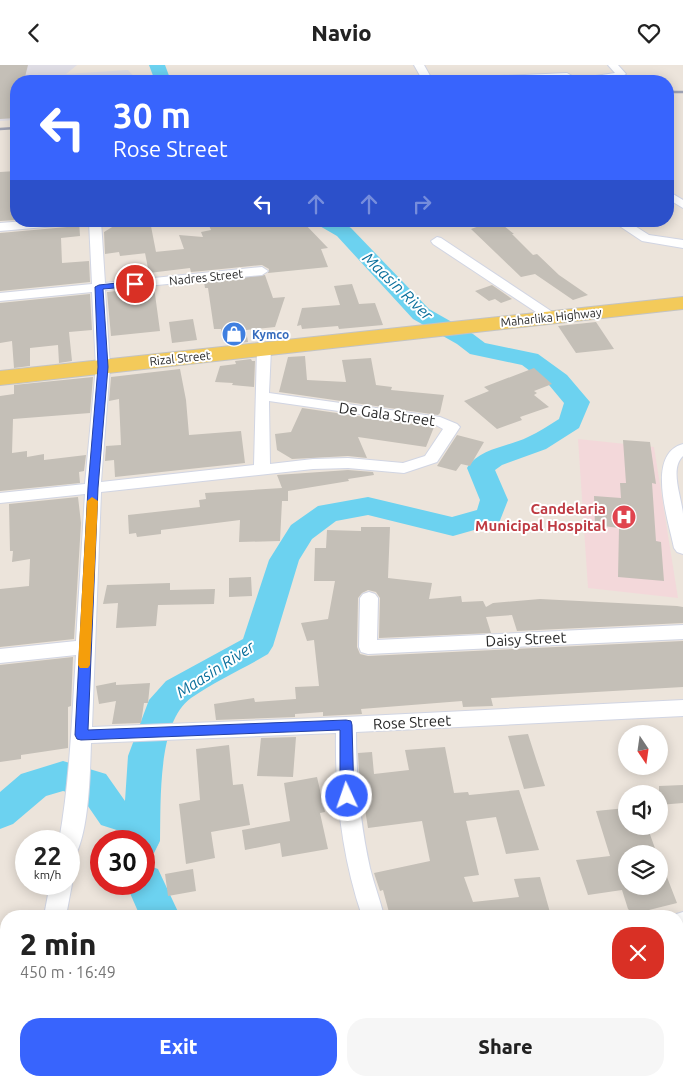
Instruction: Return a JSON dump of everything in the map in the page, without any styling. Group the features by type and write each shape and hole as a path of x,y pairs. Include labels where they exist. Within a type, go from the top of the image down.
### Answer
{"main road":[{"name":"Maharlika Highway","path":"420,332 683,303"},
{"name":"Rizal Street","path":"0,378 420,332"}],"street":[{"path":"613,65 620,74 613,75"},
{"path":"496,75 542,75"},
{"path":"72,830 80,762 93,488 103,367 95,227"},
{"path":"628,227 646,238 683,244"},
{"path":"437,241 553,317"},
{"name":"Nadres Street","path":"0,297 262,271"},
{"path":"262,470 264,349"},
{"name":"De Gala Street","path":"0,499 262,470 348,463 404,468 431,459 452,427 440,421 262,396"},
{"path":"683,449 672,457 670,466 670,486 683,548"},
{"name":"Daisy Street","path":"369,598 368,647 683,632"},
{"path":"0,656 85,647"},
{"name":"Rose Street","path":"81,735 346,725 683,708"},
{"path":"346,725 347,796 365,896 370,910"},
{"path":"56,910 59,895"}],"shaded area":[{"path":"0,65 77,65 66,74 128,70 133,75 10,75 10,120 0,121"},
{"name":"Candelaria Municipal Hospital","path":"578,439 654,447 678,598 588,588"}],"building":[{"path":"0,65 28,65 26,75 10,75 10,118 0,119"},
{"path":"10,171 10,220 0,221 0,172"},
{"path":"79,227 80,236 61,238 62,263 89,261 90,282 0,291 0,233"},
{"path":"112,227 151,227 156,252 120,256 119,252 105,254 104,232"},
{"path":"210,227 308,227 328,248 321,249 328,267 268,273 269,269 262,265 191,272 190,268 149,273 145,253 184,249 179,235 203,237 201,232 211,230"},
{"path":"477,227 505,227 533,255 537,254 559,275 588,295 573,300 535,274 521,277 471,229"},
{"path":"265,275 273,298 285,297 275,327 246,330 248,342 230,344 229,340 223,341 221,329 214,329 208,288 205,288 204,282"},
{"path":"352,284 359,304 375,303 383,325 339,329 338,326 302,329 301,325 297,326 302,308 340,305 334,286"},
{"path":"492,285 512,299 501,303 495,299 489,301 475,291"},
{"path":"154,287 160,331 111,336 107,292"},
{"path":"90,294 92,330 69,332 72,361 59,363 58,345 30,348 30,366 14,368 12,341 0,343 0,303"},
{"path":"193,319 197,340 172,343 169,322"},
{"path":"596,322 614,349 576,353 558,326"},
{"path":"305,356 307,380 346,382 342,360 371,358 376,385 392,387 391,390 444,395 440,413 438,415 279,392 288,357"},
{"path":"251,359 255,361 254,387 215,382 220,366 236,364 235,361"},
{"path":"534,368 552,384 534,391 537,393 534,395 549,407 520,417 522,420 497,429 464,401 489,391 484,387"},
{"path":"180,369 186,400 189,435 241,431 245,463 115,477 114,460 105,461 106,446 121,445 119,399 109,401 111,377"},
{"path":"93,377 90,413 13,419 12,453 27,451 27,457 44,454 44,460 86,455 84,471 79,472 80,483 0,491 0,396 14,394 14,385"},
{"path":"302,408 434,427 426,447 358,437 367,458 348,456 292,459 277,450 275,434 291,432"},
{"path":"457,435 484,442 470,466 461,464 456,471 437,466"},
{"path":"623,440 650,442 656,484 652,483 656,541 661,542 664,581 618,577 619,528 595,525 594,496 621,498 620,483 626,483"},
{"path":"348,470 373,472 374,475 288,491 288,501 282,501 280,541 239,542 240,520 161,530 161,534 137,537 136,533 129,534 128,515 200,507 199,500 206,499 205,493 282,488 277,475"},
{"path":"78,497 81,523 74,639 0,647 0,589 29,586 30,559 12,562 13,551 10,551 9,504"},
{"path":"361,527 390,527 388,578 432,583 429,599 461,596 462,602 483,601 486,607 493,603 540,599 677,606 683,607 683,623 517,631 512,615 486,617 491,633 379,638 380,598 376,592 368,590 358,598 357,647 360,654 368,656 683,641 683,687 491,698 493,706 463,707 462,701 361,709 362,714 323,716 323,712 295,714 295,717 216,720 214,704 254,698 255,702 296,699 295,687 319,686 314,640 307,641 301,623 328,619 335,581 314,581 315,548 326,548 327,530 361,531"},
{"path":"251,577 252,596 229,597 229,578"},
{"path":"170,583 170,590 215,589 214,604 158,605 156,626 116,628 118,603 103,604 107,585"},
{"path":"73,657 71,706 68,707 68,748 21,755 21,759 0,762 0,665"},
{"path":"116,682 116,685 150,683 148,703 144,703 141,723 112,724 116,701 99,704 96,686"},
{"path":"528,734 545,786 524,789 508,736"},
{"path":"296,737 293,777 257,776 261,738"},
{"path":"229,745 233,785 243,784 250,825 211,832 215,858 186,864 179,804 200,800 196,749"},
{"path":"445,747 454,793 468,792 469,795 519,790 539,850 506,854 496,817 466,821 479,875 464,877 473,902 519,897 514,879 540,877 549,910 388,910 383,890 380,891 374,873 430,861 422,821 368,828 359,772 358,753 372,752 374,774 409,770 405,750"},
{"path":"317,777 325,812 320,813 328,849 282,857 280,843 245,850 242,830 290,821 284,783"},
{"path":"683,785 683,803 668,804 668,786"},
{"path":"618,809 618,835 650,835 654,845 618,845 618,891 588,895 576,860 610,856 596,811"},
{"path":"193,869 196,891 168,896 165,874"},
{"path":"668,880 677,903 649,910 628,909 624,895 668,895"}],"waterway":[{"name":"Maasin River","path":"157,65 161,75"},
{"name":"Maasin River","path":"142,830 146,756 161,709 178,690 257,646 284,560 301,532 328,513 368,506 453,527 489,516 494,500 480,468 493,459 537,443 570,423 577,402 558,380 530,359 478,349 465,339 421,314 344,232 335,227"},
{"path":"0,813 34,785 63,776 93,785 114,814 142,820"},
{"name":"Maasin River","path":"150,895 157,910"}],"railway":[{"path":"674,92 683,92"},
{"path":"0,129 10,128"}],"slow traffic":[{"path":"84,665 92,501"}],"place":[{"name":"Kymco","path":"234,334"},
{"name":"Candelaria Municipal Hospital","path":"624,517"}],"route":[{"path":"135,284 99,287 103,367 93,488 81,735 346,725 345,765 347,796"}]}
